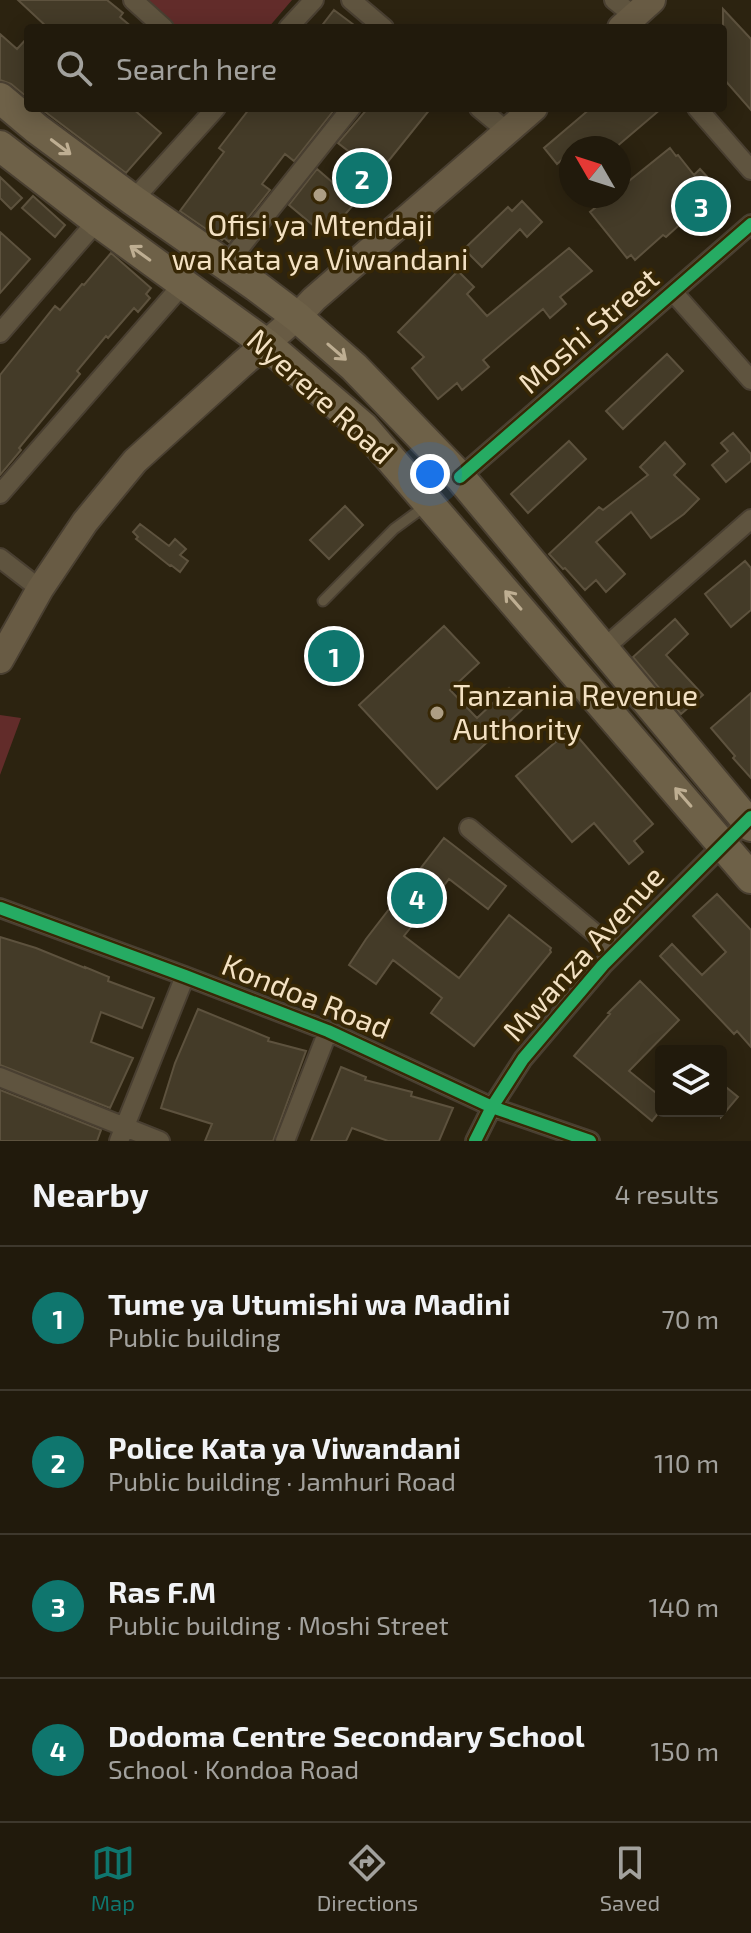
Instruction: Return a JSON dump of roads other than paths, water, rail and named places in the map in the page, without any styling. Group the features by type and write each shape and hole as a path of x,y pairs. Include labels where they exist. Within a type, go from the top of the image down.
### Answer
{"highway":[{"name":"Nyerere Road","path":"0,98 133,200 297,317 354,367 460,477 750,821"},
{"name":"Nyerere Road","path":"0,146 266,344 364,428 751,878"}],"main road":[{"path":"0,660 40,589 85,522 135,461 314,299 530,112"}],"street":[{"path":"133,0 160,24"},
{"path":"292,24 314,0"},
{"path":"351,0 379,24"},
{"path":"133,200 212,112"},
{"path":"226,265 348,112"},
{"path":"484,112 508,132"},
{"path":"700,112 751,170"},
{"path":"0,333 97,221"},
{"name":"Moshi Street","path":"460,477 751,224"},
{"path":"0,494 183,284"},
{"path":"673,292 751,380"},
{"path":"603,649 751,519"},
{"path":"0,558 40,589"},
{"name":"Mwanza Avenue","path":"475,1141 492,1107 523,1059 616,951 750,821"},
{"path":"469,828 616,951"},
{"name":"Kondoa Road","path":"0,908 328,1031 492,1107 590,1141"},
{"path":"122,1134 185,976"},
{"path":"285,1141 328,1031"},
{"path":"0,1077 122,1134 160,1141"}],"lane":[{"path":"323,601 394,529 430,502"}],"place":[{"name":"Police Kata ya Viwandani","path":"362,178"},
{"name":"Ofisi ya Mtendaji wa Kata ya Viwandani","path":"320,195"},
{"name":"Ras F.M","path":"701,206"},
{"name":"Tume ya Utumishi wa Madini","path":"334,656"},
{"name":"Tanzania Revenue Authority","path":"437,713"},
{"name":"Dodoma Centre Secondary School","path":"417,898"}]}
